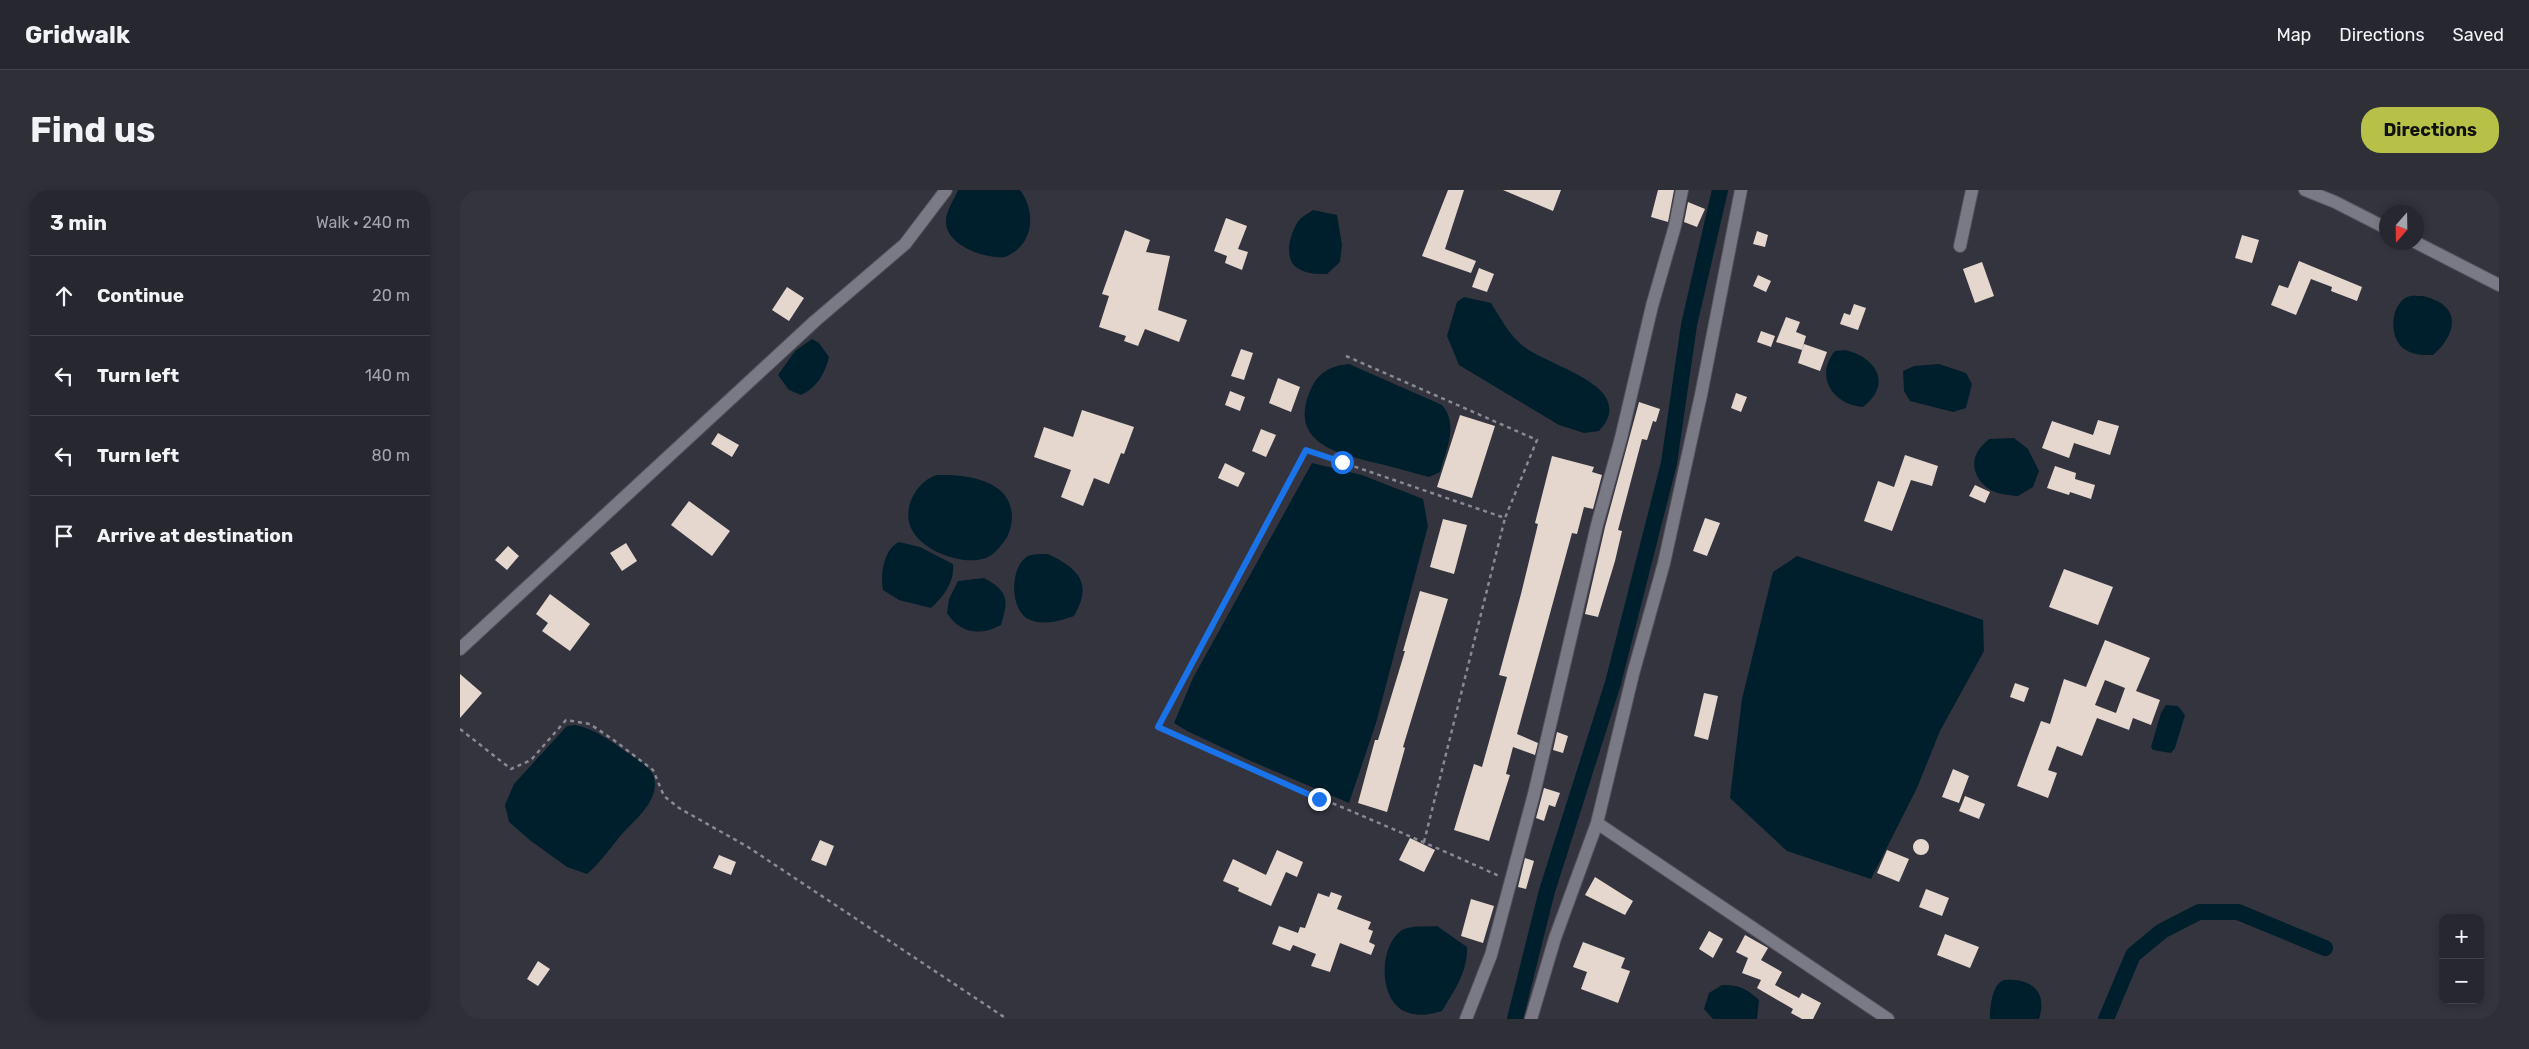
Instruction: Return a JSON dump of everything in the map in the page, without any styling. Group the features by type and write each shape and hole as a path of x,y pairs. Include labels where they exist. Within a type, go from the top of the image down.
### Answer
{"street":[{"path":"460,649 815,321 905,244 946,190"},
{"path":"1466,1019 1491,955 1534,794 1597,525 1621,438 1652,306 1675,226 1682,190"},
{"path":"1531,1019 1555,938 1597,823 1682,488 1741,190"},
{"path":"1960,246 1972,190"},
{"path":"2305,190 2335,202 2379,224"},
{"path":"2424,247 2499,285"},
{"path":"1597,823 1888,1019"}],"path":[{"path":"1346,356 1537,440 1505,518 1424,842"},
{"path":"1505,518 1306,450 1158,727 1267,777 1424,842 1510,881"},
{"path":"460,729 511,769 531,760 566,720 590,724 653,770 664,796 679,808 748,847 1007,1019"}],"water":[{"path":"958,190 1020,190 1025,197 1030,214 1029,231 1021,246 1008,256 987,256 968,249 953,238 948,231 946,219 948,210"},
{"path":"1313,210 1337,215 1342,245 1340,262 1327,274 1302,271 1294,265 1289,253 1289,245 1296,224"},
{"path":"2409,296 2422,296 2444,305 2452,320 2448,337 2433,355 2410,352 2398,343 2395,337 2393,322 2397,307 2401,301"},
{"path":"1464,297 1491,303 1509,331 1523,346 1535,354 1569,370 1600,390 1608,402 1609,415 1599,431 1584,433 1559,425 1459,365 1447,336 1457,302"},
{"path":"812,339 819,343 829,357 820,379 812,388 801,395 789,390 778,375 795,351"},
{"path":"1845,350 1865,359 1877,372 1879,381 1877,389 1872,398 1863,407 1852,405 1835,395 1827,379 1826,370 1835,351"},
{"path":"1349,364 1442,405 1450,421 1450,438 1440,472 1429,477 1351,456 1323,444 1312,435 1306,424 1305,409 1313,384 1330,368"},
{"path":"1939,364 1966,373 1972,384 1966,408 1953,412 1910,401 1904,391 1903,371 1914,366"},
{"path":"2014,438 2028,449 2039,471 2033,487 2018,496 2001,494 1989,489 1980,481 1974,463 1979,450 1989,439"},
{"path":"1312,463 1362,475 1423,499 1428,526 1376,723 1349,803 1253,762 1174,723 1193,678"},
{"path":"937,475 960,476 984,481 995,486 1003,493 1009,503 1012,515 1011,526 1003,543 995,552 986,558 966,560 935,551 918,538 909,522 908,514 912,497 923,483"},
{"path":"899,542 920,547 953,564 952,577 947,589 931,608 899,600 883,590 884,563 890,550"},
{"path":"1048,554 1068,565 1080,578 1082,594 1080,604 1074,616 1057,621 1033,621 1022,614 1017,606 1014,587 1015,577 1022,561 1028,556"},
{"path":"1797,556 1983,620 1984,651 1940,731 1917,788 1871,879 1787,851 1730,798 1742,699 1773,572"},
{"path":"984,578 1002,592 1005,609 1001,625 986,631 971,631 958,625 947,613 949,599 958,581"},
{"path":"2166,705 2178,706 2185,715 2175,748 2171,753 2153,750 2151,747 2161,713"},
{"path":"575,725 602,735 642,763 652,773 655,785 654,794 646,808 587,874 567,867 531,841 509,822 505,805 514,784 567,726"},
{"path":"1437,926 1467,947 1463,973 1442,1011 1423,1015 1409,1013 1396,1004 1389,995 1385,971 1389,947 1394,937 1406,928"},
{"path":"2004,980 2022,981 2035,988 2041,1001 2039,1019 1990,1019 1994,991 2000,982"},
{"path":"1722,985 1742,988 1759,1000 1757,1019 1713,1019 1704,1009 1709,993"}],"building":[{"path":"1448,190 1464,190 1445,249 1476,261 1471,273 1422,256"},
{"path":"1503,190 1561,190 1553,211"},
{"path":"1658,190 1674,190 1668,222 1651,217"},
{"path":"1688,202 1705,209 1697,227 1684,222"},
{"path":"1226,218 1247,226 1238,249 1248,252 1242,270 1225,263 1227,256 1214,251"},
{"path":"1125,230 1150,240 1146,252 1170,256 1158,310 1187,320 1179,342 1145,329 1138,346 1124,341 1126,336 1099,327 1109,296 1102,294"},
{"path":"1757,231 1768,235 1765,247 1753,244"},
{"path":"2242,235 2259,240 2252,263 2235,258"},
{"path":"2299,261 2362,287 2357,301 2331,291 2332,287 2311,279 2296,315 2271,305 2279,285 2288,288"},
{"path":"1982,262 1994,296 1975,303 1963,269"},
{"path":"1479,268 1494,274 1487,292 1472,287"},
{"path":"1758,275 1771,281 1766,292 1753,286"},
{"path":"787,287 804,298 789,321 772,310"},
{"path":"1854,304 1866,308 1858,330 1840,324 1844,313 1850,315"},
{"path":"1786,317 1800,322 1796,332 1806,336 1802,350 1776,342"},
{"path":"1761,331 1775,336 1771,347 1757,342"},
{"path":"1804,344 1827,352 1820,371 1798,363"},
{"path":"1241,349 1253,353 1244,380 1231,376"},
{"path":"1278,378 1300,387 1291,412 1269,403"},
{"path":"1230,391 1245,397 1240,411 1225,405"},
{"path":"1736,393 1747,397 1741,412 1731,408"},
{"path":"1639,402 1660,409 1656,422 1653,421 1647,440 1642,439 1618,530 1622,531 1615,561 1598,617 1585,614 1605,527"},
{"path":"1082,410 1134,427 1124,454 1121,453 1109,484 1094,478 1083,506 1061,497 1071,470 1034,457 1044,427 1073,437"},
{"path":"1460,415 1495,426 1472,498 1437,487"},
{"path":"2098,420 2119,426 2110,455 2074,443 2069,458 2042,448 2052,421 2093,435"},
{"path":"1261,429 1276,435 1266,457 1252,451"},
{"path":"718,433 739,445 732,457 711,444"},
{"path":"1905,455 1938,466 1932,486 1911,480 1892,531 1864,521 1878,481 1894,487"},
{"path":"1552,456 1594,467 1592,472 1602,475 1593,509 1584,507 1577,534 1572,533 1517,734 1538,743 1535,755 1513,747 1506,774 1510,775 1489,841 1454,830 1474,764 1482,767 1507,677 1499,675 1538,524 1535,523"},
{"path":"1225,463 1245,473 1238,487 1218,478"},
{"path":"2055,466 2076,473 2075,479 2095,485 2091,499 2070,492 2069,495 2047,488"},
{"path":"1975,485 1990,492 1985,503 1969,496"},
{"path":"689,501 730,531 712,556 671,525"},
{"path":"1705,518 1720,523 1707,556 1693,551"},
{"path":"1443,519 1467,525 1454,574 1430,567"},
{"path":"626,543 637,561 622,571 610,553"},
{"path":"508,546 519,556 507,570 495,560"},
{"path":"2064,569 2113,587 2098,625 2049,607"},
{"path":"1420,591 1448,599 1403,747 1405,748 1387,812 1358,803 1375,740 1378,740 1405,651 1403,651"},
{"path":"550,594 590,624 570,651 542,631 548,623 536,614"},
{"path":"2105,640 2150,658 2136,691 2160,700 2151,725 2133,718 2129,730 2097,718 2082,756 2057,746 2048,770 2057,773 2048,798 2017,786 2041,721 2050,724 2064,679 2086,687","holes":["2105,680 2125,688 2116,713 2095,705"]},
{"path":"460,674 482,693 460,718"},
{"path":"2015,683 2029,688 2024,702 2010,697"},
{"path":"1704,693 1718,696 1708,740 1694,736"},
{"path":"1557,732 1568,736 1563,753 1553,750"},
{"path":"1953,769 1969,776 1959,803 1942,797"},
{"path":"1544,788 1560,793 1555,807 1549,805 1544,821 1536,818"},
{"path":"1965,796 1985,804 1979,819 1959,811"},
{"path":"1410,838 1435,850 1424,872 1399,860"},
{"path":"1921,839 1929,847 1921,855 1913,847"},
{"path":"820,840 834,846 826,866 811,860"},
{"path":"1277,850 1303,862 1297,877 1286,872 1271,906 1238,891 1239,888 1223,881 1233,859 1266,875"},
{"path":"1887,850 1909,859 1899,882 1877,873"},
{"path":"719,855 736,862 731,875 713,868"},
{"path":"1525,858 1534,861 1526,889 1518,887"},
{"path":"1595,877 1633,901 1625,915 1585,895"},
{"path":"1926,889 1949,898 1942,916 1919,907"},
{"path":"1331,892 1342,896 1337,909 1371,922 1368,929 1373,931 1369,942 1375,945 1371,955 1340,943 1330,972 1311,966 1316,954 1293,945 1290,951 1272,944 1279,926 1298,933 1300,927 1305,928 1318,893 1329,897"},
{"path":"1471,899 1494,906 1483,943 1461,936"},
{"path":"1709,931 1723,939 1713,958 1699,949"},
{"path":"1945,934 1979,947 1970,968 1937,955"},
{"path":"1745,935 1768,948 1761,960 1782,972 1775,985 1799,998 1802,993 1821,1003 1813,1019 1802,1019 1791,1013 1793,1009 1757,988 1761,980 1742,973 1748,958 1736,952"},
{"path":"1583,942 1625,958 1621,968 1630,971 1618,1003 1581,989 1587,972 1573,967"},
{"path":"538,961 550,969 538,986 527,979"}],"waterway":[{"path":"1515,1019 1547,891 1613,683 1669,463 1689,325 1720,190"},
{"path":"2106,1019 2133,955 2162,931 2199,912 2238,912 2325,948"}],"route":[{"path":"1319,799 1158,727 1306,450 1342,462"}]}
